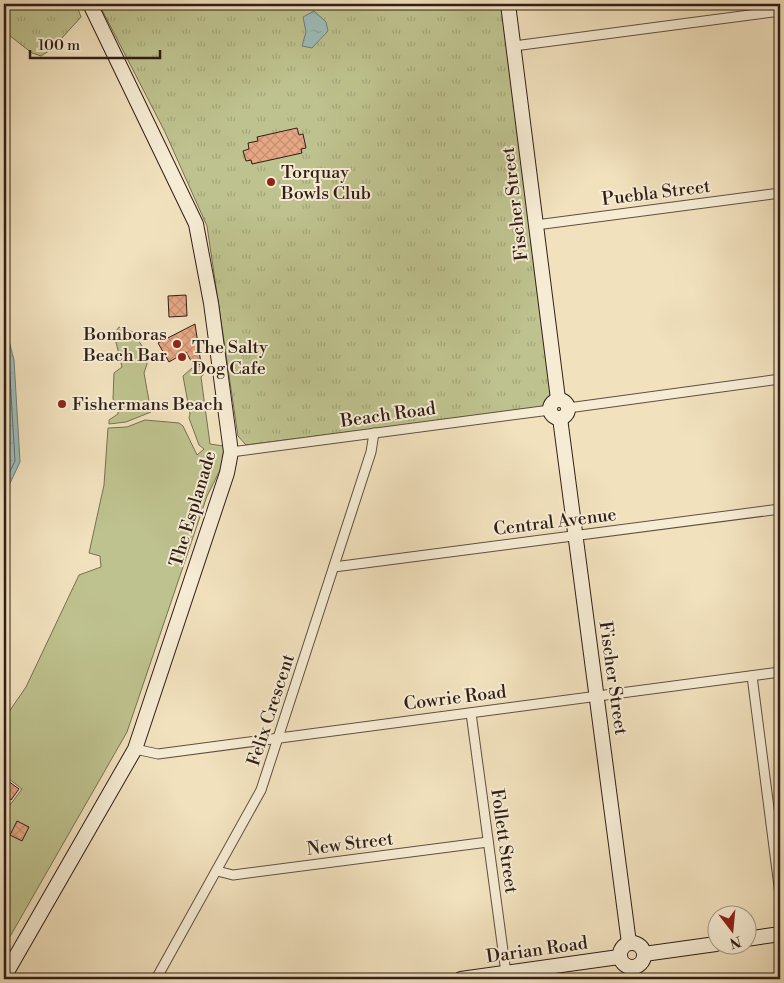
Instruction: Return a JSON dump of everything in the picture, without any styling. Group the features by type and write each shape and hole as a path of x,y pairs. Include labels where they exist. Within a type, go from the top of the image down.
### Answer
{"street":[{"name":"The Esplanade","path":"4,977 135,749 227,473 231,452 211,303 196,224 90,4"},
{"name":"Fischer Street","path":"508,4 629,943"},
{"path":"514,46 780,11"},
{"name":"Puebla Street","path":"536,225 780,194"},
{"name":"Beach Road","path":"231,452 780,380"},
{"name":"Felix Crescent","path":"156,979 261,790 371,452 374,433"},
{"name":"Central Avenue","path":"334,567 780,509"},
{"name":"Cowrie Road","path":"135,749 158,754 780,672"},
{"path":"752,676 780,894"},
{"name":"Follett Street","path":"471,713 506,973"},
{"name":"New Street","path":"217,871 233,875 488,842"},
{"path":"756,938 780,934"},
{"path":"629,943 639,945 644,954 641,964 634,973 625,966 619,957 622,948 629,943"},
{"path":"644,954 706,945"},
{"name":"Darian Road","path":"461,979 619,957"}],"green space":[{"path":"4,4 76,4 81,17 52,49 41,56 32,53 5,32"},
{"path":"99,4 502,4 552,398 544,407 246,445 238,436 207,226 165,132"},
{"path":"119,327 133,332 144,349 147,364 144,373 151,412 126,422 109,424 109,420 118,414 118,407 113,399 114,373 122,367 114,334"},
{"path":"203,367 204,374 201,377 210,444 224,446 222,466 207,496 127,732 4,947 4,813 22,789 4,775 4,719 26,687 79,575 101,567 100,556 89,553 104,485 108,428 127,427 145,420 179,423 183,426 197,455 204,449 199,445 189,418 190,414 183,376 192,368"}],"water":[{"path":"314,11 326,22 328,31 312,48 302,46 306,32 303,17"},
{"path":"4,321 14,360 20,462 4,496"}],"building":[{"path":"297,128 299,135 303,134 306,148 301,149 302,153 252,164 251,160 246,161 243,151 249,149 248,143 258,141 257,137"},
{"path":"186,295 187,316 169,317 168,296"},
{"path":"195,324 201,364 194,366 186,352 169,362 158,343"},
{"path":"4,778 19,789 11,800 4,794"},
{"path":"17,821 29,827 22,841 10,835"}],"place":[{"name":"Torquay Bowls Club","path":"271,182"},
{"name":"Bomboras Beach Bar","path":"177,344"},
{"name":"The Salty Dog Cafe","path":"182,357"},
{"name":"Fishermans Beach","path":"62,404"}]}
